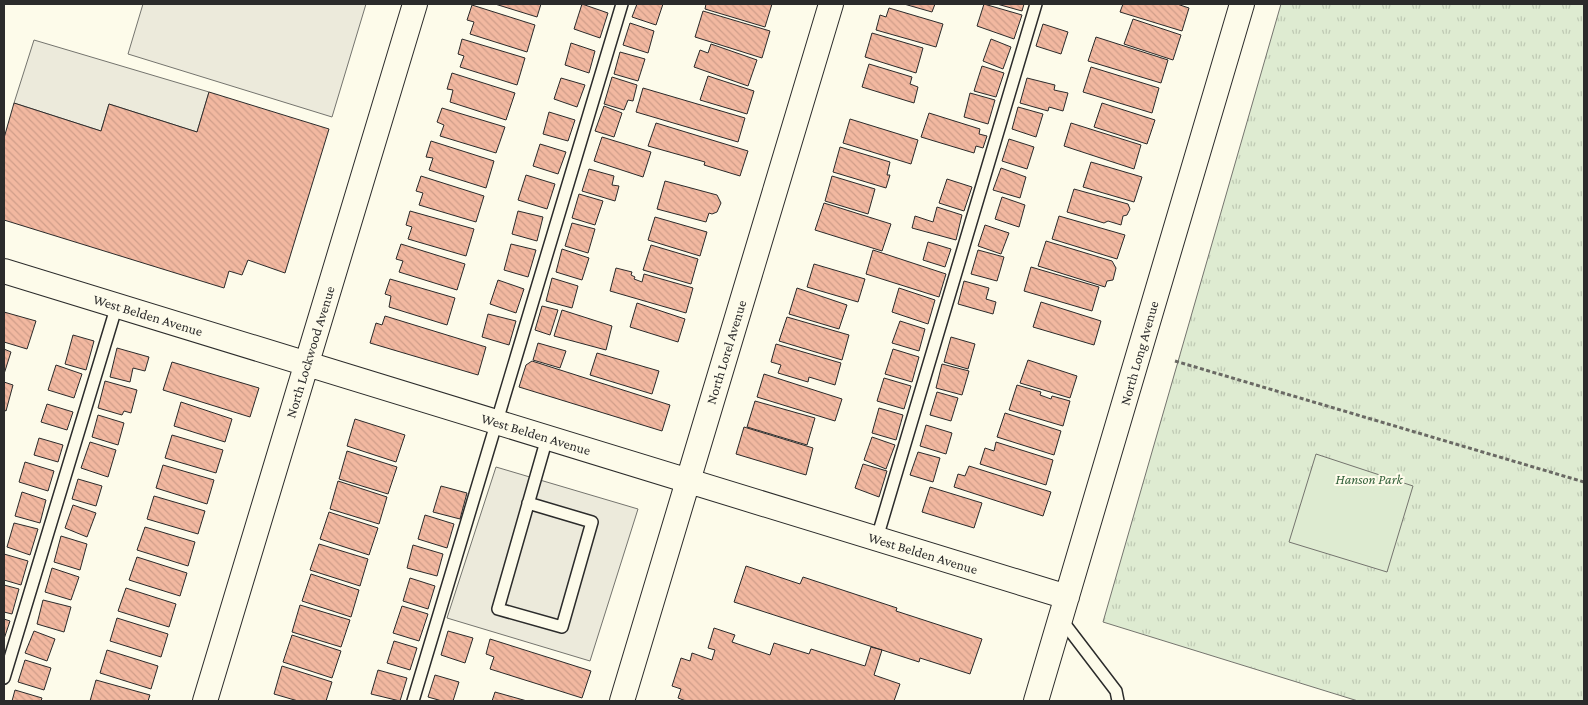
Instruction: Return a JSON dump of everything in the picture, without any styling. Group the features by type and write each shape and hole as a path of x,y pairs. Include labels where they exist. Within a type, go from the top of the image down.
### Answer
{"street":[{"name":"North Lockwood Avenue","path":"205,701 415,4"},
{"name":"North Lorel Avenue","path":"622,701 831,4"},
{"name":"North Long Avenue","path":"1036,701 1242,4"},
{"name":"West Belden Avenue","path":"4,271 877,538 1064,608"}],"lane":[{"path":"413,701 622,4"},
{"path":"877,538 1036,4"},
{"path":"4,678 117,305"},
{"path":"528,503 592,522 562,627 498,609 528,503 547,438"},
{"path":"1064,608 1116,691 1118,701"}],"path":[{"path":"1175,361 1584,482"}],"green space":[{"name":"Hanson Park","path":"1281,4 1584,4 1584,701 1358,701 1103,622"},
{"path":"1316,454 1413,486 1387,572 1289,542"}],"shaded area":[{"path":"143,4 366,4 332,117 128,54"},
{"path":"34,40 209,92 197,132 109,104 101,131 14,103"},
{"path":"496,467 638,509 590,661 447,618"}],"building":[{"path":"495,4 541,4 537,17"},
{"path":"582,4 608,13 600,38 574,29"},
{"path":"637,4 663,4 656,25 632,17"},
{"path":"706,4 772,4 765,27 705,9"},
{"path":"904,4 935,4 932,12"},
{"path":"984,4 1022,15 1014,39 977,26"},
{"path":"997,4 1024,4 1022,11"},
{"path":"1123,4 1177,4 1189,8 1182,31 1120,12"},
{"path":"472,5 535,25 527,52 470,34 474,22 467,20"},
{"path":"889,8 943,24 936,47 876,30 880,15 886,17"},
{"path":"703,11 770,31 762,58 695,37"},
{"path":"1133,19 1181,35 1173,60 1124,44"},
{"path":"630,23 654,31 648,53 623,45"},
{"path":"1043,24 1068,32 1061,54 1036,46"},
{"path":"872,33 923,48 916,73 865,57"},
{"path":"1096,37 1168,60 1161,83 1088,61"},
{"path":"462,39 525,58 517,85 460,67 464,56 458,54"},
{"path":"991,39 1011,47 1003,69 983,61"},
{"path":"571,43 595,51 589,73 565,65"},
{"path":"711,44 757,60 748,86 694,67 700,50 708,53"},
{"path":"620,52 645,59 638,81 614,74"},
{"path":"869,64 912,77 910,84 918,87 914,103 862,87"},
{"path":"982,66 1004,73 996,97 974,91"},
{"path":"1091,67 1159,88 1152,113 1083,92"},
{"path":"452,73 515,93 506,120 450,102 453,90 447,89"},
{"path":"708,76 754,91 747,114 700,100"},
{"path":"612,77 637,85 633,101 628,100 624,110 604,104"},
{"path":"561,78 585,85 577,107 554,99"},
{"path":"1027,78 1055,85 1054,90 1068,93 1063,111 1049,107 1048,111 1020,103"},
{"path":"643,88 745,118 738,142 636,112"},
{"path":"209,92 329,129 285,273 248,260 242,275 229,271 224,288 4,220 4,138 14,103 101,131 109,104 197,132"},
{"path":"970,93 995,100 988,124 964,117"},
{"path":"1102,103 1155,120 1147,144 1094,127"},
{"path":"604,106 622,113 614,137 595,131"},
{"path":"1018,107 1043,114 1036,137 1012,129"},
{"path":"442,108 505,127 496,153 440,136 444,125 437,122"},
{"path":"549,112 575,120 568,141 543,134"},
{"path":"929,113 980,129 979,134 987,136 983,148 976,146 974,153 921,137"},
{"path":"850,119 918,140 911,164 843,143"},
{"path":"656,123 748,151 740,176 704,165 705,162 648,146"},
{"path":"1071,123 1141,145 1134,169 1064,146"},
{"path":"602,137 651,152 643,177 594,161"},
{"path":"1009,139 1034,147 1027,169 1002,161"},
{"path":"431,141 494,161 486,188 429,170 433,158 426,157"},
{"path":"540,144 566,152 558,174 533,166"},
{"path":"840,147 890,162 887,175 890,175 886,188 833,172"},
{"path":"1091,162 1142,177 1134,202 1083,187"},
{"path":"1001,168 1026,177 1020,198 993,190"},
{"path":"589,169 614,176 612,185 619,186 615,201 582,191"},
{"path":"526,175 555,184 547,209 518,200"},
{"path":"421,176 484,196 476,222 419,205 423,193 416,191"},
{"path":"832,176 875,189 868,214 825,201"},
{"path":"947,179 972,187 964,211 939,203"},
{"path":"665,181 717,195 721,203 717,212 709,213 706,222 657,209"},
{"path":"1074,189 1128,204 1130,209 1127,215 1123,216 1121,225 1108,221 1104,223 1067,212"},
{"path":"579,194 603,201 595,225 572,218"},
{"path":"1002,197 1025,205 1019,227 995,219"},
{"path":"824,203 891,224 882,251 815,230"},
{"path":"937,207 962,215 956,240 912,228 915,216 933,222"},
{"path":"410,211 474,229 466,256 408,239 412,227 406,225"},
{"path":"518,211 543,217 537,241 512,234"},
{"path":"1059,216 1125,235 1117,259 1052,239"},
{"path":"655,217 707,232 700,256 648,240"},
{"path":"572,223 595,229 588,253 565,246"},
{"path":"985,225 1009,233 1001,254 978,246"},
{"path":"1046,241 1112,261 1116,268 1113,280 1107,281 1105,287 1038,266"},
{"path":"928,242 951,249 945,267 923,260"},
{"path":"401,244 465,264 457,290 399,272 403,261 396,259"},
{"path":"511,244 536,250 528,277 504,270"},
{"path":"651,245 698,259 691,284 643,270"},
{"path":"562,249 589,258 582,280 556,272"},
{"path":"873,250 946,274 939,297 866,274"},
{"path":"978,250 1004,257 997,281 971,274"},
{"path":"814,264 865,279 858,302 807,287"},
{"path":"1031,267 1099,287 1092,311 1024,291"},
{"path":"616,268 632,272 631,275 635,277 634,279 642,282 644,274 693,288 686,313 610,291"},
{"path":"552,278 578,286 572,308 546,301"},
{"path":"390,279 455,298 447,325 389,307 391,296 385,294"},
{"path":"498,280 524,289 516,313 490,304"},
{"path":"964,281 989,288 986,299 996,302 993,314 958,304"},
{"path":"797,288 847,305 839,329 789,314"},
{"path":"899,288 935,300 928,324 892,312"},
{"path":"1041,302 1101,321 1094,345 1033,327"},
{"path":"637,303 685,319 678,342 630,327"},
{"path":"542,306 558,310 550,335 535,330"},
{"path":"562,310 612,326 606,350 554,336"},
{"path":"4,312 36,321 27,349 4,342"},
{"path":"488,314 516,321 509,345 482,337"},
{"path":"385,316 486,347 478,375 370,343 376,323 382,325"},
{"path":"787,317 849,335 842,360 779,341"},
{"path":"900,321 925,329 919,351 892,343"},
{"path":"73,335 94,341 86,370 65,364"},
{"path":"951,337 975,344 968,369 944,362"},
{"path":"538,343 566,351 560,368 533,360"},
{"path":"776,344 841,363 835,385 809,377 808,382 778,373 781,365 771,362"},
{"path":"117,348 149,357 145,371 133,368 130,382 110,377"},
{"path":"4,349 11,352 4,374"},
{"path":"893,349 919,357 912,382 885,374"},
{"path":"597,353 659,371 652,394 590,375"},
{"path":"1028,360 1077,376 1070,398 1020,383"},
{"path":"532,361 670,405 662,431 519,387 526,365"},
{"path":"172,362 259,388 250,417 163,390"},
{"path":"942,364 969,371 962,395 936,388"},
{"path":"56,365 82,374 74,398 48,390"},
{"path":"764,374 842,399 835,421 757,397"},
{"path":"884,378 911,386 904,409 877,401"},
{"path":"105,381 137,390 131,413 124,411 122,415 98,408"},
{"path":"4,382 13,385 6,411 4,410"},
{"path":"1017,385 1041,392 1040,395 1051,399 1052,396 1070,401 1063,426 1009,410"},
{"path":"937,392 958,398 951,421 930,415"},
{"path":"755,401 815,418 807,445 747,427"},
{"path":"181,402 232,419 225,442 174,426"},
{"path":"47,404 73,412 67,430 41,422"},
{"path":"879,408 903,415 896,440 872,433"},
{"path":"1005,413 1061,431 1054,455 997,437"},
{"path":"98,415 124,423 118,445 92,437"},
{"path":"355,419 405,435 396,462 347,446"},
{"path":"926,425 952,433 946,454 920,446"},
{"path":"744,427 813,448 806,475 736,454"},
{"path":"172,435 223,450 216,473 165,458"},
{"path":"872,437 895,445 886,469 864,460"},
{"path":"39,438 63,445 58,462 34,455"},
{"path":"90,442 116,450 108,477 81,468"},
{"path":"996,442 1053,460 1046,485 980,464 985,448 994,451"},
{"path":"347,451 397,467 388,494 339,479"},
{"path":"918,452 940,458 933,482 910,475"},
{"path":"25,462 54,471 48,491 19,482"},
{"path":"863,464 887,471 879,497 855,488"},
{"path":"163,465 214,480 207,504 156,488"},
{"path":"969,466 1051,492 1043,516 954,487 958,474 965,476"},
{"path":"78,479 102,486 96,506 72,499"},
{"path":"338,481 387,497 379,524 330,509"},
{"path":"441,486 467,493 460,519 433,512"},
{"path":"930,487 982,503 974,528 922,512"},
{"path":"22,492 46,500 40,523 15,516"},
{"path":"154,496 205,511 198,534 147,519"},
{"path":"73,505 96,513 87,537 65,528"},
{"path":"329,512 378,528 369,555 320,539"},
{"path":"425,515 454,524 447,548 418,539"},
{"path":"14,523 38,529 30,555 7,547"},
{"path":"145,527 195,542 188,566 137,550"},
{"path":"61,536 87,544 80,570 54,562"},
{"path":"319,544 368,559 360,586 310,570"},
{"path":"413,545 443,554 437,576 407,568"},
{"path":"4,554 28,561 21,585 4,580"},
{"path":"137,557 187,573 180,596 129,580"},
{"path":"746,566 800,584 803,577 897,608 896,611 982,639 970,674 920,658 919,662 734,602"},
{"path":"52,568 79,577 71,600 45,592"},
{"path":"311,574 359,590 351,617 302,601"},
{"path":"410,578 435,586 428,609 403,601"},
{"path":"4,585 19,589 12,614 4,612"},
{"path":"126,588 176,604 169,627 118,611"},
{"path":"43,600 71,607 64,632 37,624"},
{"path":"300,605 350,620 341,647 292,632"},
{"path":"402,606 428,614 419,641 393,633"},
{"path":"117,618 168,634 161,657 110,641"},
{"path":"4,619 10,621 4,639"},
{"path":"714,628 735,635 732,642 770,655 774,643 809,654 811,649 865,666 871,647 882,650 874,675 900,684 894,701 686,701 678,698 681,689 672,686 681,658 690,661 692,653 712,660 715,650 708,648"},
{"path":"34,631 55,639 47,661 25,653"},
{"path":"448,631 473,638 465,663 441,655"},
{"path":"292,635 341,651 332,678 283,662"},
{"path":"490,639 591,671 582,698 490,669 494,657 486,654"},
{"path":"394,641 417,648 410,670 387,663"},
{"path":"107,650 158,666 151,689 100,673"},
{"path":"25,660 51,668 44,690 18,682"},
{"path":"282,666 332,682 326,701 298,701 274,694"},
{"path":"378,670 407,678 400,701 371,694"},
{"path":"435,675 459,682 453,701 442,701 428,697"},
{"path":"96,680 150,695 148,701 90,701"},
{"path":"15,690 42,698 41,701 12,701"},
{"path":"495,692 527,701 492,701"}]}
